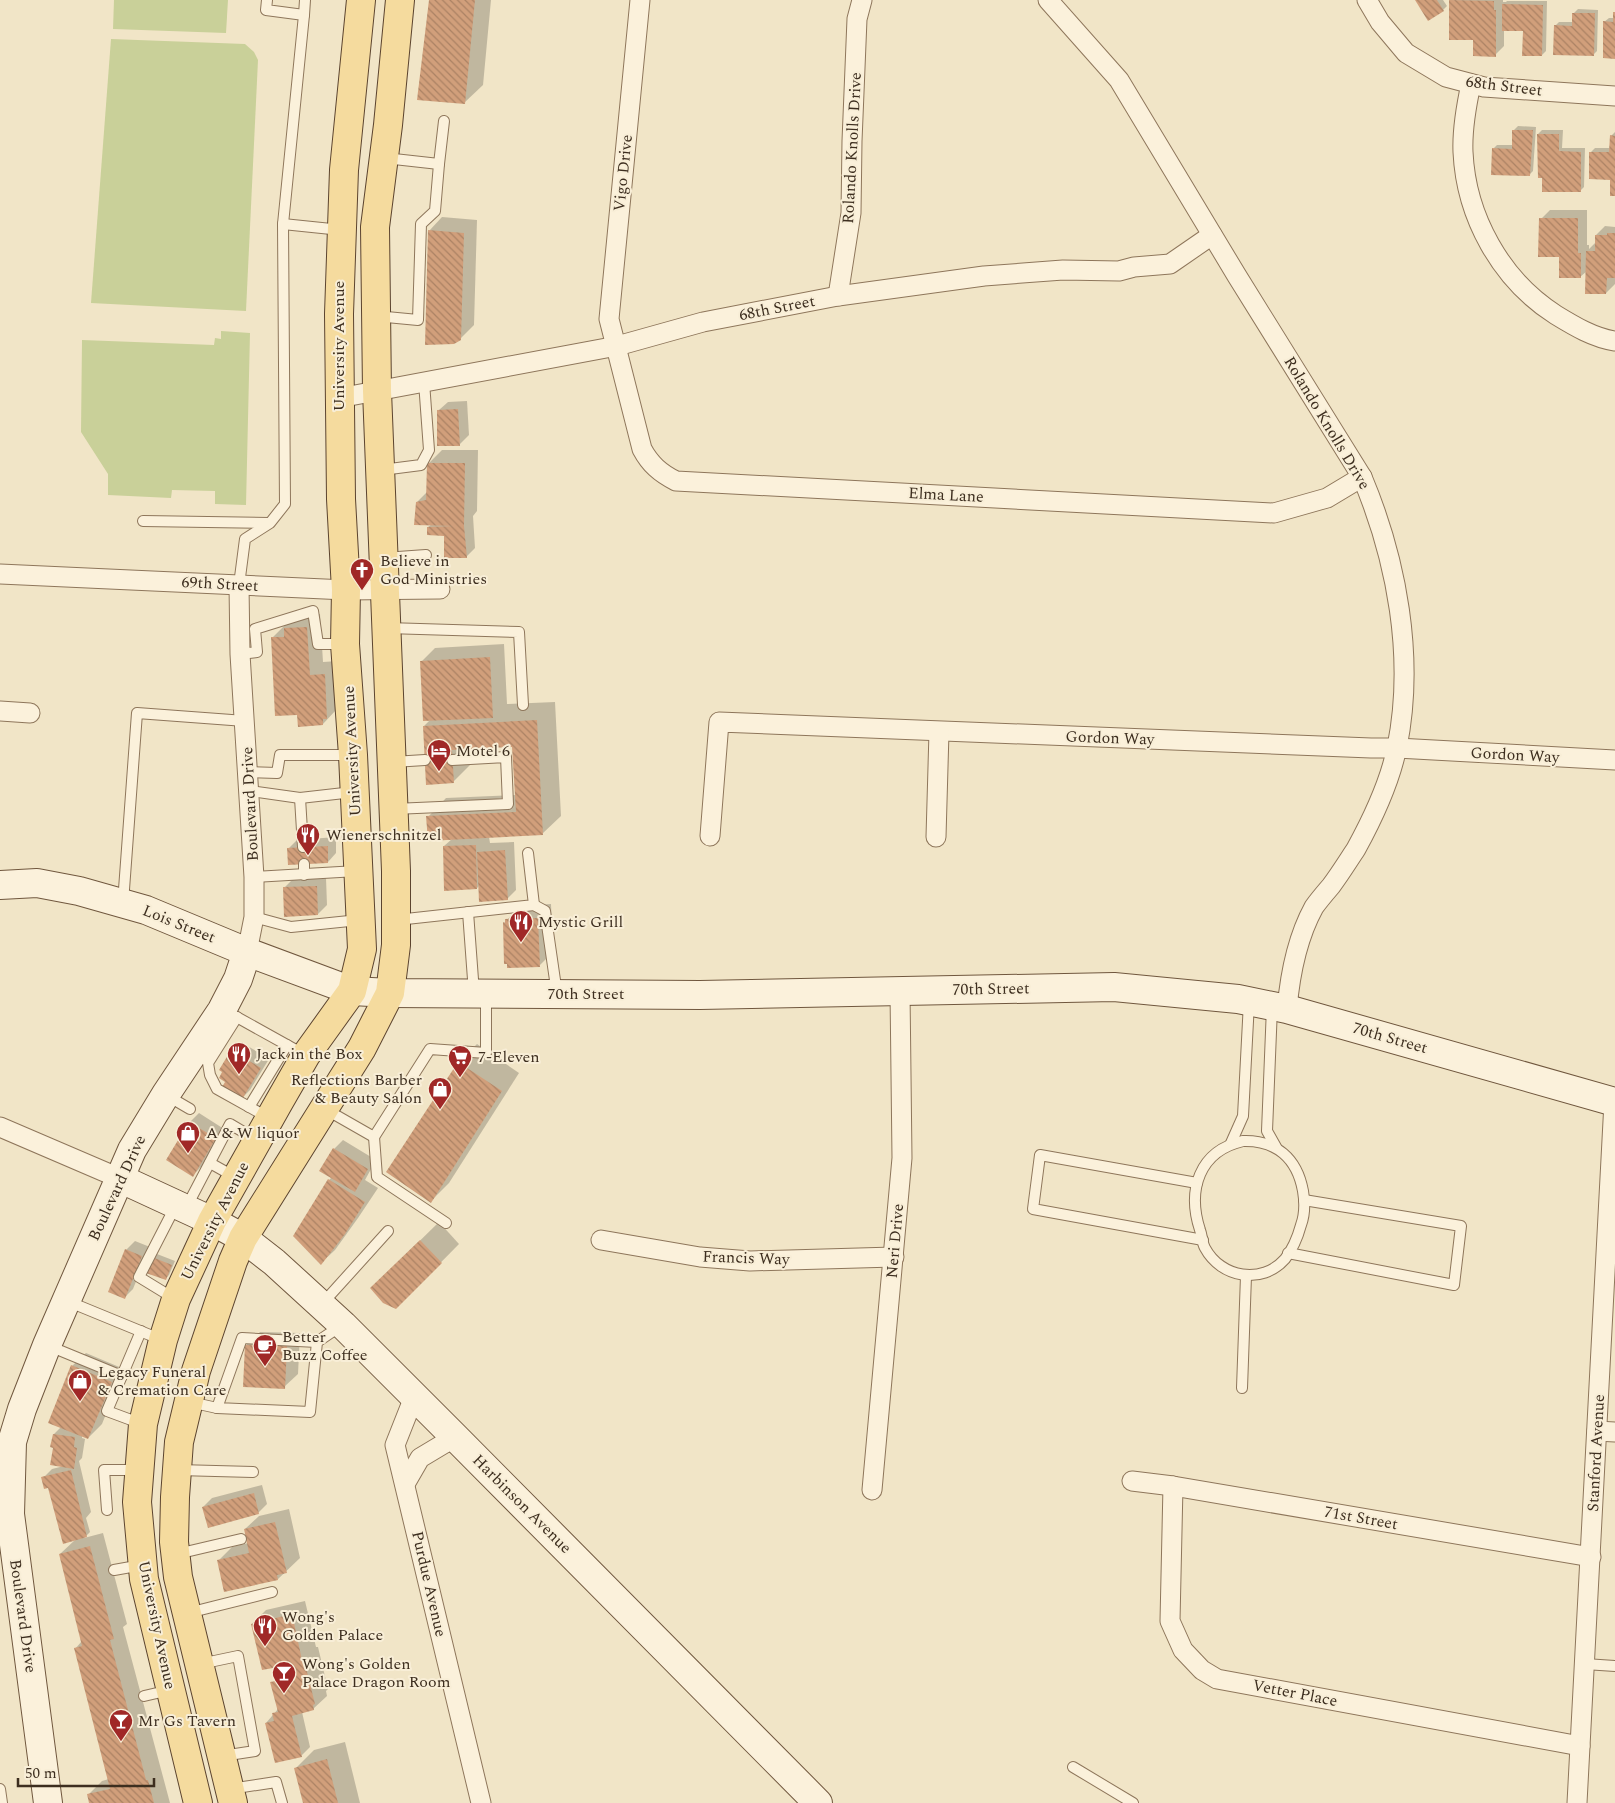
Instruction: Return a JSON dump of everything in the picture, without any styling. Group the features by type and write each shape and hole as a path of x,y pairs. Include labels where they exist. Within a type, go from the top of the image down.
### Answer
{"main road":[{"name":"University Avenue","path":"198,1803 144,1579 137,1502 143,1424 152,1336 176,1299 212,1221 237,1178 259,1122 296,1050 352,990 362,949 353,755 345,644 346,590 341,499 338,314 344,170 361,0"},
{"name":"University Avenue","path":"231,1796 178,1577 175,1506 179,1442 196,1371 243,1238 362,1048 390,993 396,945 394,809 377,391 375,227 400,0"}],"street":[{"name":"Vigo Drive","path":"617,346 609,319 640,0"},
{"name":"Rolando Knolls Drive","path":"838,296 851,213 857,19 862,0"},
{"name":"Rolando Knolls Drive","path":"1048,0 1119,80 1212,235 1362,477 1374,505 1394,580 1401,623 1403,682 1397,748 1387,780 1360,841 1331,886 1315,906 1306,926 1293,967 1270,1005"},
{"name":"68th Street","path":"1367,0 1380,22 1406,53 1446,77 1484,87 1615,96"},
{"path":"1471,84 1466,107 1463,153 1470,198 1488,241 1514,278 1530,295 1549,310 1569,323 1590,333 1615,341"},
{"name":"68th Street","path":"340,398 617,346 704,322 838,296 984,276 1063,270 1119,271 1134,267 1170,264 1212,235"},
{"name":"Elma Lane","path":"617,346 642,448 652,465 676,481 1274,513 1326,498 1362,477"},
{"name":"69th Street","path":"0,574 346,590 440,589"},
{"name":"Boulevard Drive","path":"48,1803 10,1514 12,1442 22,1409 47,1345 132,1150 166,1094 230,1013 247,952 254,917 254,877 240,654 239,585"},
{"path":"0,711 30,713"},
{"name":"Gordon Way","path":"710,836 719,722 939,732 1397,748 1615,760"},
{"path":"936,837 939,732"},
{"name":"Lois Street","path":"0,885 38,883 79,890 146,910 247,952 352,990"},
{"name":"70th Street","path":"352,990 390,993 700,994 1114,987 1270,1005 1614,1102"},
{"name":"Neri Drive","path":"872,1490 902,1158 900,991"},
{"name":"Stanford Avenue","path":"1577,1803 1591,1557 1606,1431 1614,1102"},
{"path":"0,1127 119,1178"},
{"name":"Harbinson Avenue","path":"119,1178 212,1221 243,1238 274,1262 322,1305 455,1437 818,1803"},
{"name":"Francis Way","path":"601,1240 691,1256 750,1261 894,1257"},
{"name":"Purdue Avenue","path":"414,1397 395,1445 481,1803"},
{"path":"405,1484 420,1458 455,1437"},
{"name":"71st Street","path":"1132,1481 1173,1486 1591,1557"},
{"name":"Vetter Place","path":"1173,1486 1170,1620 1183,1650 1202,1670 1217,1679 1580,1746"}],"lane":[{"path":"267,0 266,10 304,15"},
{"path":"239,585 245,539 270,523 285,504 283,224 305,0"},
{"path":"376,316 418,320 421,224 435,211 444,121"},
{"path":"384,158 439,164"},
{"path":"283,224 341,230"},
{"path":"380,471 421,465 429,450 424,382"},
{"path":"143,521 270,523"},
{"path":"383,558 426,555"},
{"path":"240,654 257,652 255,629 313,611 318,644 345,644"},
{"path":"386,628 519,632 523,705"},
{"path":"123,904 137,713 245,721"},
{"path":"248,772 277,773 280,755 353,755"},
{"path":"394,809 508,804 506,757 452,760"},
{"path":"391,762 425,760"},
{"path":"250,791 300,798 354,792"},
{"path":"300,798 303,847"},
{"path":"528,853 534,905"},
{"path":"254,877 304,870 358,871"},
{"path":"396,920 534,905 545,911 557,994"},
{"path":"446,1223 377,1177 374,1137 430,1049 486,1053 480,993 468,912"},
{"path":"254,917 291,927 361,919"},
{"path":"1231,1143 1243,1116 1270,1005"},
{"path":"1270,1005 1267,1131 1277,1148"},
{"path":"259,1122 217,1089 210,1075 208,1064 230,1013 296,1050"},
{"path":"166,1094 190,1109"},
{"path":"325,1108 374,1137"},
{"path":"176,1299 139,1277 210,1163 230,1124 259,1122"},
{"path":"1254,1141 1266,1143 1277,1148 1294,1165 1299,1176 1304,1200 1304,1215 1301,1226 1285,1259 1272,1270 1246,1276 1231,1272 1217,1262 1205,1248 1196,1220 1194,1204 1197,1183 1204,1165 1212,1156 1231,1143 1254,1141"},
{"path":"1197,1183 1040,1155 1033,1209 1203,1240"},
{"path":"210,1163 237,1178"},
{"path":"1288,1253 1454,1285 1461,1226 1304,1200"},
{"path":"322,1305 388,1231"},
{"path":"1242,1388 1246,1276"},
{"path":"66,1300 152,1336 122,1376 107,1411 143,1424"},
{"path":"218,1408 242,1338 317,1342 342,1325"},
{"path":"189,1402 218,1408 310,1412 317,1342"},
{"path":"47,1345 122,1376"},
{"path":"106,1510 104,1470 140,1470"},
{"path":"177,1470 253,1472"},
{"path":"176,1555 241,1539"},
{"path":"114,1570 143,1565"},
{"path":"187,1614 272,1592"},
{"path":"199,1664 238,1656 255,1750 221,1756"},
{"path":"1585,1664 1615,1666"},
{"path":"144,1696 171,1690"},
{"path":"1073,1767 1133,1803"},
{"path":"231,1796 276,1782 282,1803"},
{"path":"0,1789 2,1803"}],"green space":[{"path":"114,0 228,0 226,33 113,29"},
{"path":"111,39 245,44 254,52 258,60 246,311 91,303"},
{"path":"221,331 250,333 246,505 215,504 215,491 172,490 171,498 108,495 108,474 81,432 82,340 214,345 215,338 221,339"}],"building":[{"path":"429,0 475,0 465,104 417,100"},
{"path":"1415,0 1437,0 1444,11 1428,21"},
{"path":"1449,0 1494,1 1494,10 1496,10 1496,57 1473,56 1473,40 1449,40"},
{"path":"1502,4 1543,5 1542,56 1522,56 1523,31 1502,31"},
{"path":"1613,12 1615,12 1615,59 1603,58 1603,21 1613,22"},
{"path":"1572,13 1595,13 1594,56 1553,55 1554,25 1572,26"},
{"path":"1512,130 1533,130 1530,176 1491,175 1492,148 1512,149"},
{"path":"1537,134 1559,134 1559,151 1581,152 1581,192 1542,192 1542,178 1538,178"},
{"path":"1610,135 1615,136 1615,196 1610,196 1610,180 1589,179 1589,152 1609,152"},
{"path":"1539,218 1578,218 1578,253 1581,253 1581,278 1559,278 1559,257 1538,257"},
{"path":"428,230 464,233 461,340 454,344 425,345"},
{"path":"1607,233 1615,233 1615,278 1607,278 1606,294 1585,294 1586,251 1595,251 1595,235 1607,235"},
{"path":"458,409 460,446 437,446 437,410"},
{"path":"427,463 465,463 464,526 467,558 444,558 444,536 427,535 427,527 454,526 414,525 416,502 426,500"},
{"path":"307,627 310,675 325,674 327,719 323,719 323,725 298,727 297,715 275,716 271,637 284,637 284,628"},
{"path":"490,657 493,718 423,721 420,661"},
{"name":"Motel 6","path":"537,720 543,835 428,841 426,816 516,812 512,747 452,750 454,783 426,785 423,726"},
{"path":"476,845 477,889 444,891 443,846"},
{"name":"Wienerschnitzel","path":"328,846 328,863 288,865 287,848"},
{"path":"505,850 508,900 479,902 477,852"},
{"path":"317,886 318,915 284,917 283,887"},
{"name":"Mystic Grill","path":"538,918 540,967 507,968 507,964 504,964 503,922 505,923 505,919"},
{"name":"Jack in the Box","path":"231,1050 261,1068 241,1101 221,1089 225,1082 219,1078 222,1072 219,1070"},
{"path":"458,1062 502,1091 431,1203 386,1172"},
{"name":"A & W liquor","path":"189,1122 216,1138 193,1177 166,1160"},
{"path":"333,1148 368,1169 355,1192 319,1171"},
{"path":"328,1179 365,1202 345,1234 321,1265 293,1236"},
{"path":"420,1240 442,1263 396,1309 383,1303 370,1288"},
{"path":"125,1249 142,1256 125,1299 108,1292"},
{"path":"152,1257 172,1265 166,1280 146,1273"},
{"name":"Better Buzz Coffee","path":"245,1345 287,1346 285,1389 243,1387"},
{"name":"Legacy Funeral & Cremation Care","path":"71,1365 112,1382 88,1439 48,1423"},
{"path":"53,1434 75,1437 74,1447 77,1448 74,1469 50,1465 53,1448 50,1447"},
{"path":"71,1470 87,1537 63,1544 48,1488 44,1489 41,1477"},
{"path":"254,1493 259,1514 208,1528 202,1507"},
{"path":"275,1522 287,1573 277,1575 278,1580 224,1592 217,1560 249,1553 244,1529"},
{"path":"90,1546 114,1639 110,1640 146,1780 148,1780 154,1803 89,1803 87,1794 110,1789 74,1648 82,1646 59,1554"},
{"path":"292,1614 302,1660 304,1660 315,1704 313,1705 314,1710 292,1716 302,1757 275,1763 265,1723 274,1721 272,1713 278,1712 270,1682 276,1681 273,1668 262,1670 251,1624"},
{"path":"327,1759 338,1803 303,1803 294,1768"}],"place":[{"name":"Believe in God Ministries","path":"362,591"},
{"name":"Motel 6","path":"439,772"},
{"name":"Wienerschnitzel","path":"308,856"},
{"name":"Mystic Grill","path":"521,943"},
{"name":"Jack in the Box","path":"239,1075"},
{"name":"7-Eleven","path":"460,1078"},
{"name":"Reflections Barber & Beauty Salon","path":"440,1110"},
{"name":"A & W liquor","path":"188,1154"},
{"name":"Better Buzz Coffee","path":"265,1367"},
{"name":"Legacy Funeral & Cremation Care","path":"80,1402"},
{"name":"Wong's Golden Palace","path":"265,1647"},
{"name":"Wong's Golden Palace Dragon Room","path":"284,1694"},
{"name":"Mr Gs Tavern","path":"121,1742"}]}
